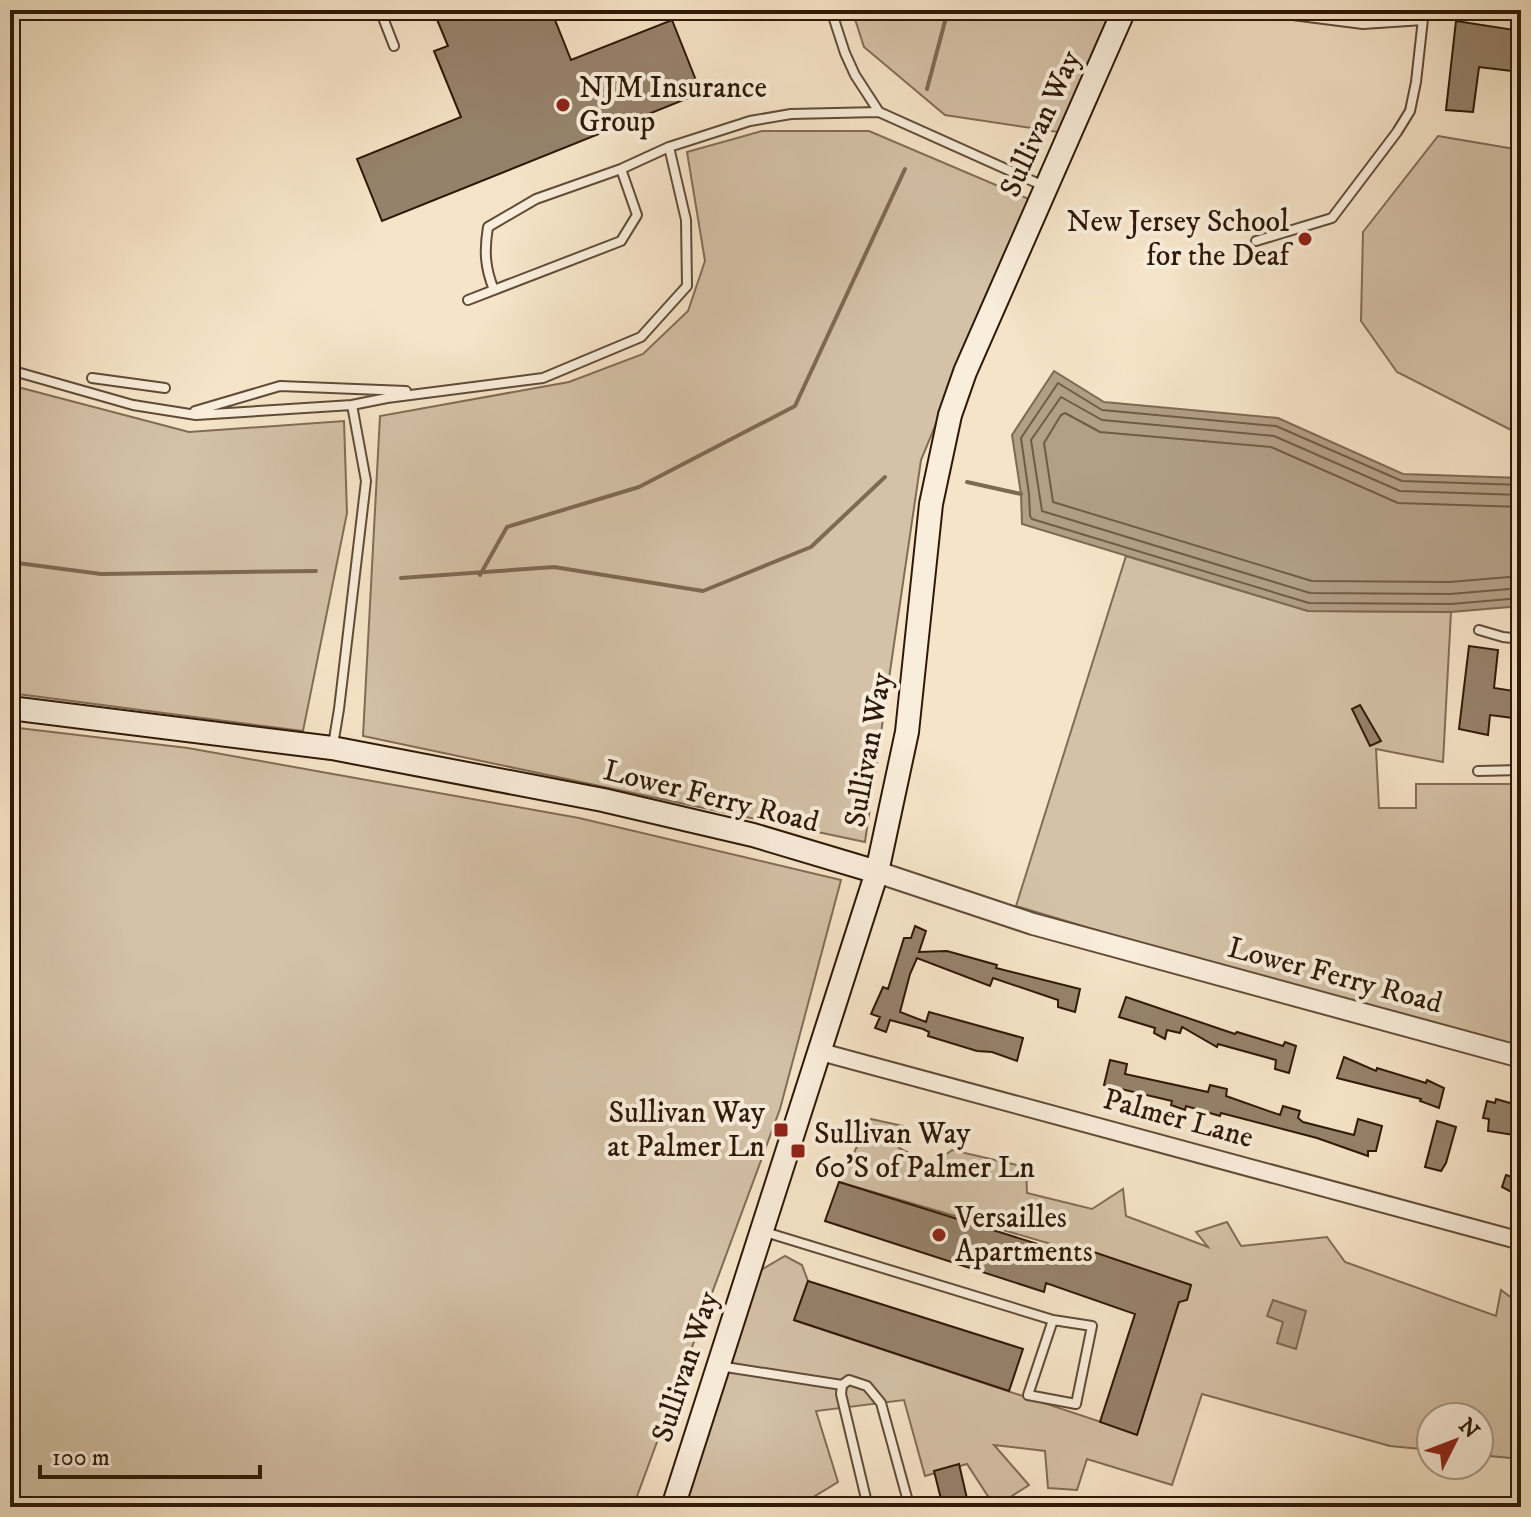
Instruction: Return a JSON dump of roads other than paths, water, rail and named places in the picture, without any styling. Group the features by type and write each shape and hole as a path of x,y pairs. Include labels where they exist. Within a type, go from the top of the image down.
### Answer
{"main road":[{"name":"Sullivan Way","path":"673,1507 877,872 907,732 931,504 950,415 965,372 1124,10"},
{"name":"Lower Ferry Road","path":"10,708 332,748 649,811 753,835 877,872"}],"street":[{"name":"Lower Ferry Road","path":"877,872 1033,924 1521,1057"},
{"name":"Palmer Lane","path":"821,1052 1521,1241"}],"lane":[{"path":"380,10 394,46"},
{"path":"831,10 855,75 879,112"},
{"path":"1252,10 1363,24 1424,15 1410,111 1397,132 1332,218 1256,241"},
{"path":"494,290 484,253 488,227 536,199 621,169 669,147 750,121 791,114 879,112 1046,187"},
{"path":"11,346 11,370 133,405 187,413 352,405 543,378 641,337 687,286 686,220 669,147"},
{"path":"468,300 621,241 637,215 621,169"},
{"path":"92,378 165,388"},
{"path":"187,413 280,386 427,392"},
{"path":"332,748 366,481 352,405"},
{"path":"1479,630 1521,639"},
{"path":"1478,771 1521,770"},
{"path":"761,1230 1053,1320 1092,1326 1076,1404 1028,1395 1053,1320"},
{"path":"718,1366 842,1385 849,1380 867,1386 881,1403 909,1505 901,1507"},
{"path":"842,1385 844,1408 868,1507"}],"water":[{"path":"1054,371 1104,402 1278,418 1403,474 1521,478 1521,606 1451,612 1308,611 1022,524 1012,435"},
{"path":"1273,1300 1306,1311 1296,1349 1277,1343 1283,1322 1267,1316"}],"waterway":[{"path":"927,89 948,10"},
{"path":"480,575 507,527 639,487 795,406 905,169"},
{"path":"401,578 554,567 703,591 811,547 885,477"},
{"path":"967,482 1021,494"},
{"path":"10,562 101,574 316,571"}],"place":[{"name":"NJM Insurance Group","path":"563,105"},
{"name":"New Jersey School for the Deaf","path":"1305,239"},
{"name":"Sullivan Way at Palmer Ln","path":"781,1130"},
{"name":"Sullivan Way 60'S of Palmer Ln","path":"798,1151"},
{"name":"Versailles Apartments","path":"939,1235"}]}
